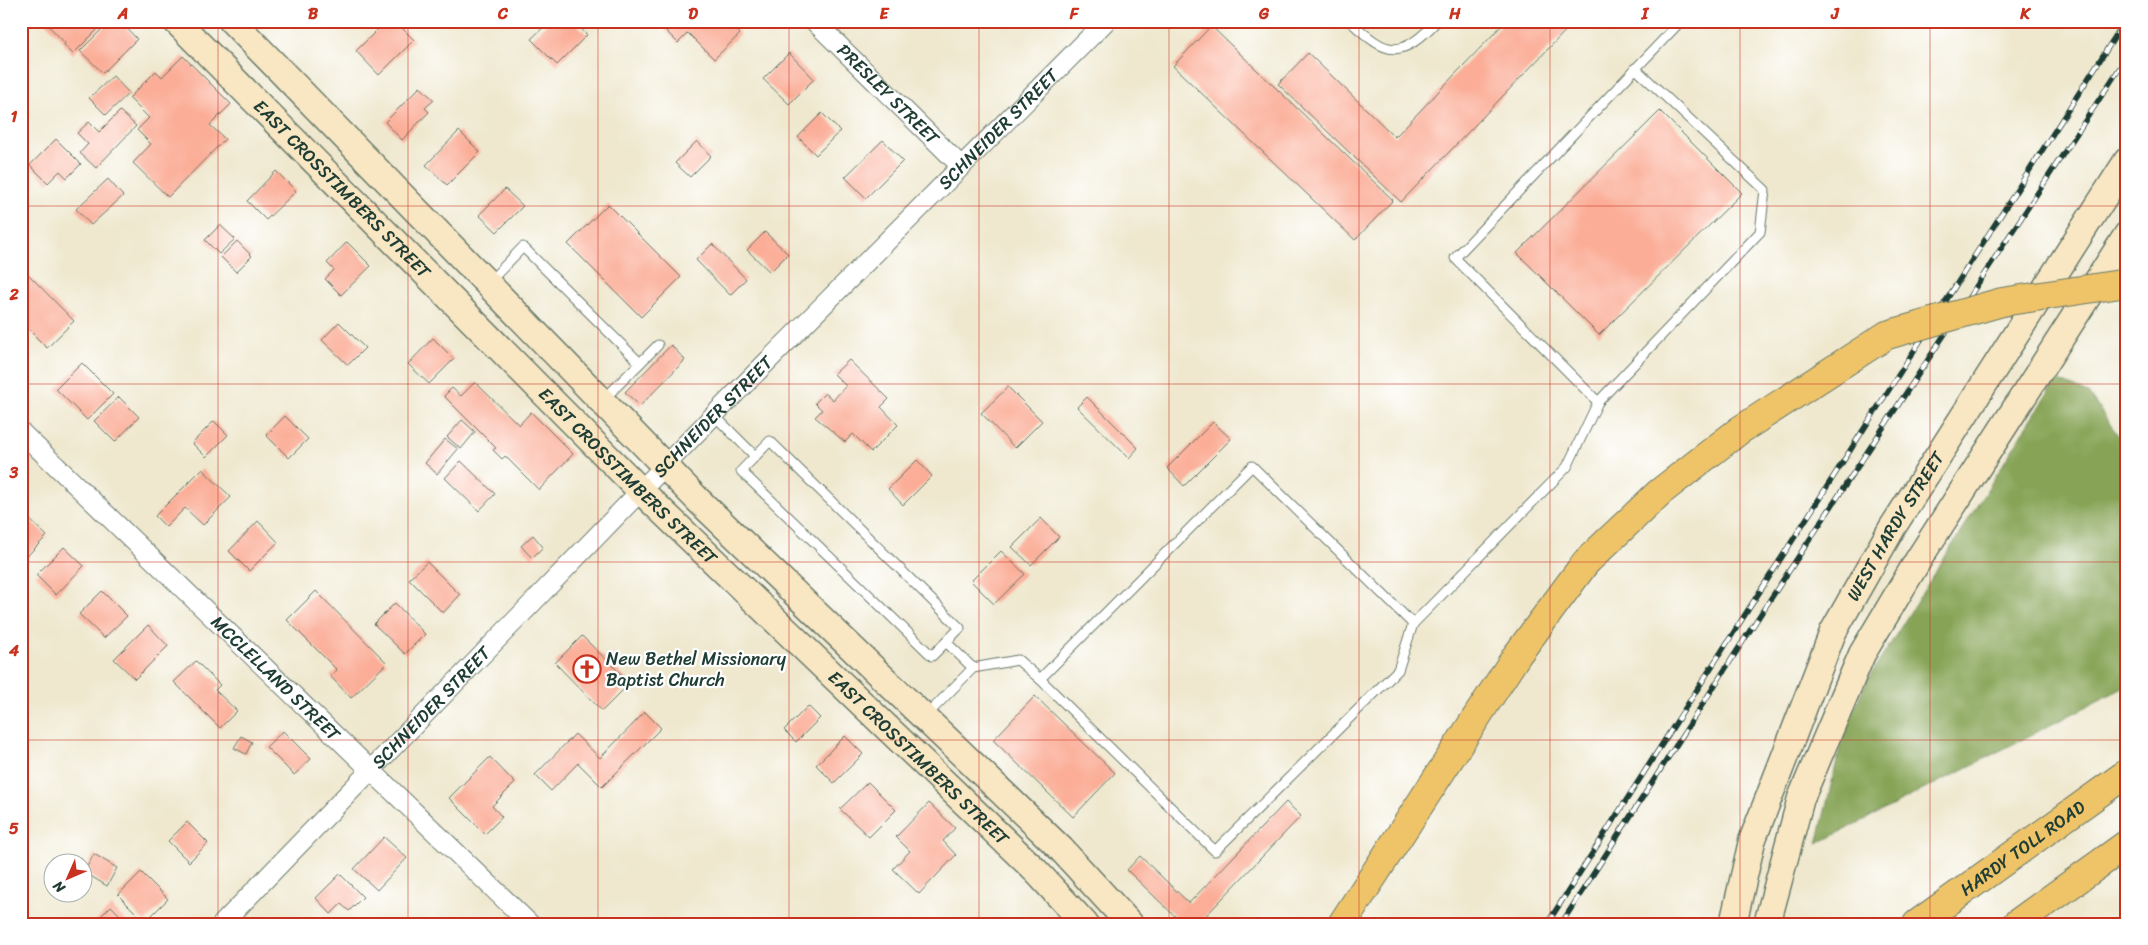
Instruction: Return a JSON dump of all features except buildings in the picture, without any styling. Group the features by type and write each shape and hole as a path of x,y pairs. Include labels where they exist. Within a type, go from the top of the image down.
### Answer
{"highway":[{"path":"1342,924 1517,655 1586,562 1660,492 1740,430 1887,335 2002,302 2127,283"},
{"name":"HARDY TOLL ROAD","path":"1918,924 2127,773"},
{"path":"2016,924 2127,844"}],"main road":[{"name":"EAST CROSSTIMBERS STREET","path":"232,21 665,466 1061,849 1130,924"},
{"name":"EAST CROSSTIMBERS STREET","path":"190,26 464,313 641,492 905,743 1035,870 1085,924"},
{"name":"WEST HARDY STREET","path":"1733,924 1752,842 1833,632 1892,528 2127,161"},
{"name":"WEST HARDY STREET","path":"1767,924 1801,798 1862,654 1920,556 2127,235"},
{"path":"464,313 489,286"},
{"path":"905,743 925,718"},
{"path":"1035,870 1061,849"}],"street":[{"name":"PRESLEY STREET","path":"814,21 961,166"},
{"name":"SCHNEIDER STREET","path":"222,924 714,415 1106,21"},
{"name":"MCCLELLAND STREET","path":"21,432 530,924"}],"lane":[{"path":"1350,21 1374,42 1390,49 1404,49 1437,21"},
{"path":"1598,402 1455,258 1681,21"},
{"path":"925,718 974,668 1018,660 1040,679 1215,851 1398,670 1414,624 1567,467 1598,402 1760,232 1765,190 1635,68"},
{"path":"489,286 523,247 640,363"},
{"path":"602,401 658,345"},
{"path":"714,415 755,456"},
{"path":"770,441 960,628 946,642 932,656 741,471 770,441"},
{"path":"1040,679 1252,466 1414,624"},
{"path":"946,642 974,668"}],"green space":[{"path":"2056,380 2088,393 2127,448 2127,686 1817,844 1844,731 1865,684"}],"railway":[{"path":"1547,924 2125,21"},
{"path":"1561,924 1760,615 2127,57"}],"place":[{"name":"New Bethel Missionary Baptist Church","path":"587,669"}]}
